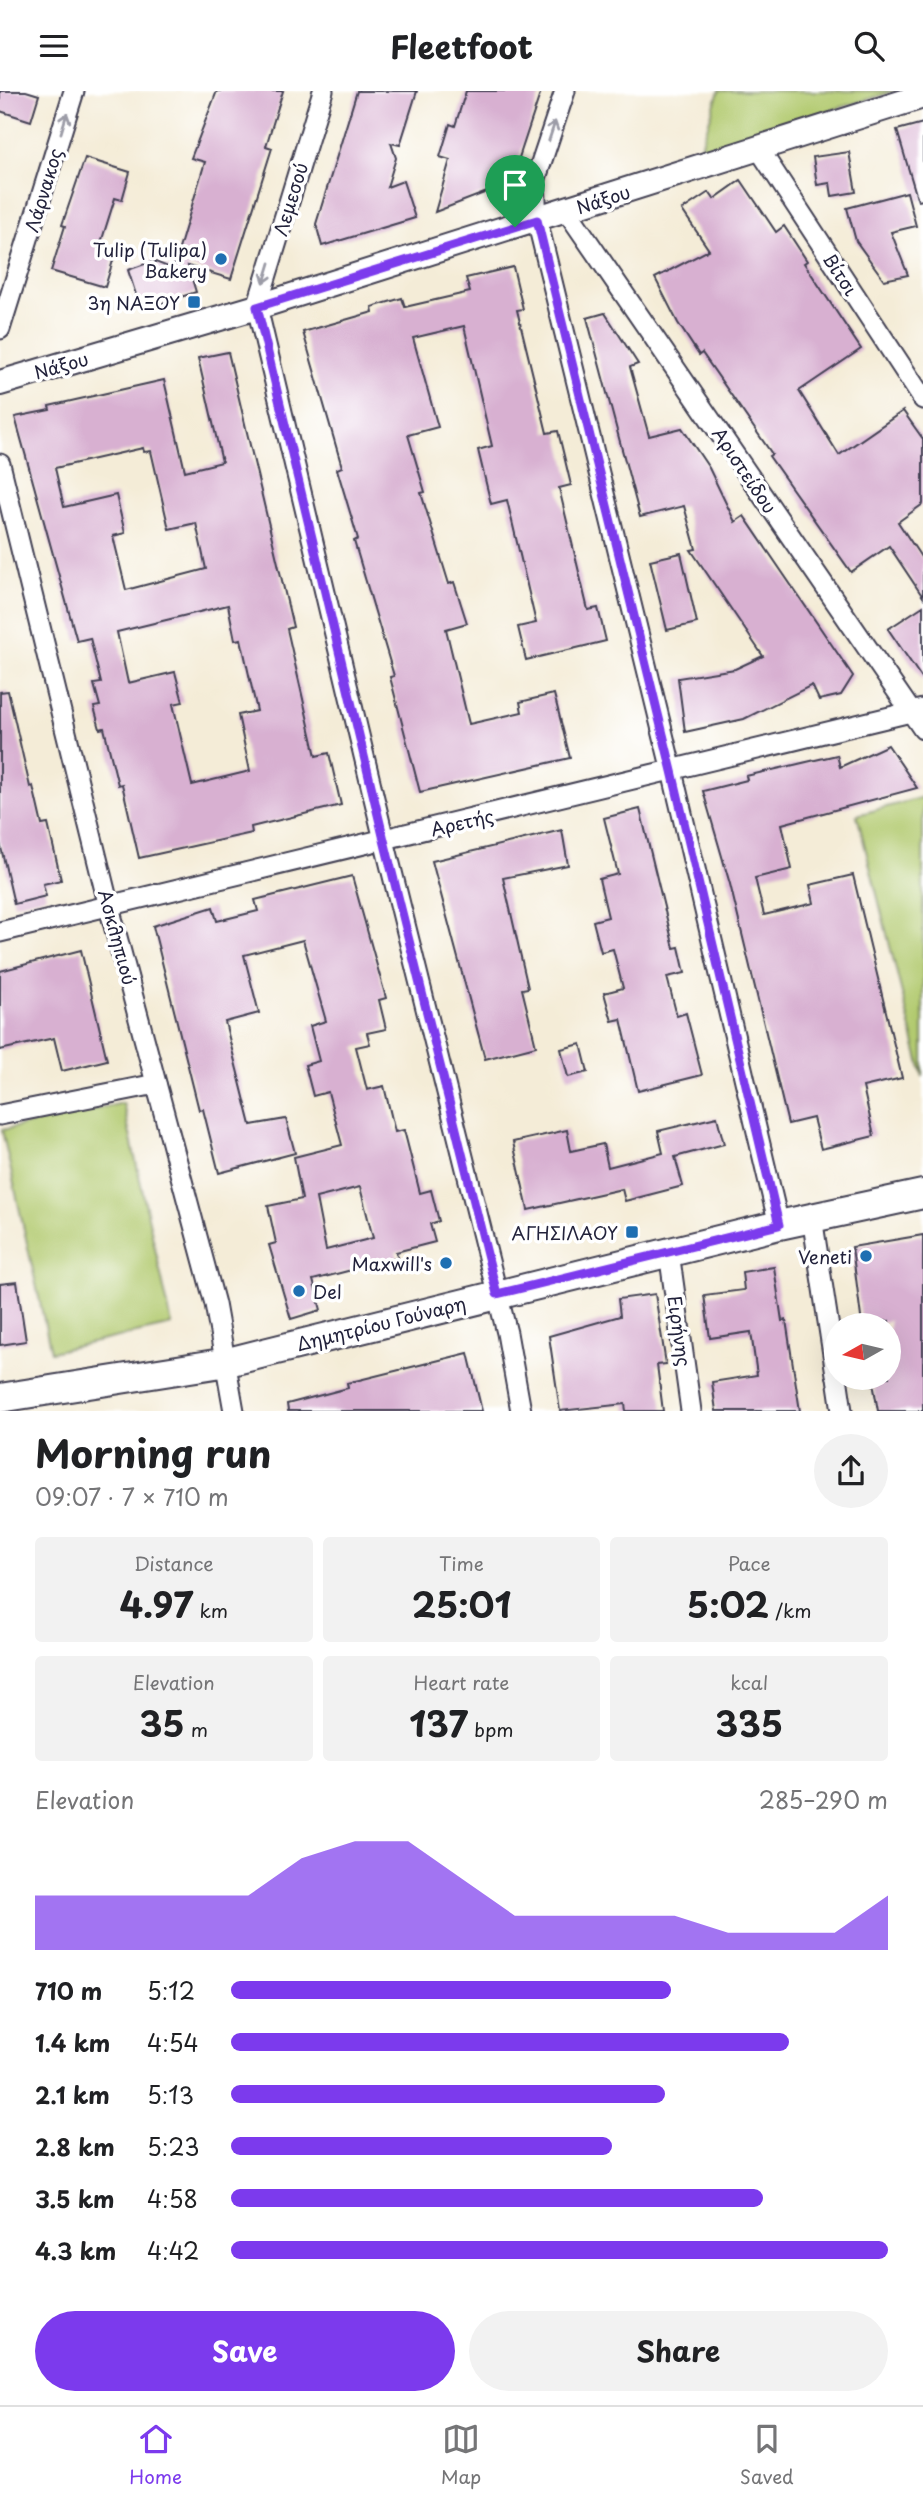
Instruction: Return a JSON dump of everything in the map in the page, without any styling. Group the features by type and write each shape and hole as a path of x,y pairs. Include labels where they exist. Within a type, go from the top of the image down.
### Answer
{"main road":[{"name":"Δημητρίου Γούναρη","path":"0,1398 228,1362 812,1217 923,1194"}],"street":[{"name":"Λάρνακος","path":"0,329 74,91"},
{"name":"Λεμεσού","path":"257,307 323,91"},
{"path":"565,91 536,181 537,220 672,771 779,1225"},
{"name":"Νάξου","path":"0,383 567,211 923,96"},
{"name":"Βίτσι","path":"759,149 923,399"},
{"name":"Αριστείδου","path":"567,211 917,711 923,729"},
{"path":"257,307 384,840 497,1294 521,1411"},
{"name":"Ασκληπιού","path":"0,464 110,907 228,1362 234,1411"},
{"name":"Αρετής","path":"0,932 917,711"},
{"path":"0,1115 156,1084"},
{"path":"812,1217 827,1313"},
{"name":"Ειρήνης","path":"669,1252 691,1411"},
{"path":"839,1390 842,1411"}],"green space":[{"path":"719,91 896,91 700,149"},
{"path":"923,797 923,1077 857,815"},
{"path":"123,1103 172,1325 51,1352 2,1130"}],"building":[{"path":"0,91 26,91 39,95 31,121 0,111"},
{"path":"217,91 283,91 266,146 272,148 231,279 188,266 196,292 141,310 128,270 153,261 173,269 205,162 191,158"},
{"path":"357,91 417,91 400,145 391,143 396,158 387,187 403,181 415,218 322,246 316,224"},
{"path":"466,91 541,91 512,179 493,173 487,192 435,212 450,160 440,157 450,124 455,126"},
{"path":"923,123 923,200 918,201 897,130"},
{"path":"849,152 856,192 832,196 830,183 817,185 813,157"},
{"path":"85,158 130,172 122,200 115,198 99,249 115,254 105,287 51,271 65,226 62,225"},
{"path":"741,180 776,232 784,226 807,261 804,263 861,349 799,391 839,455 903,411 923,439 923,504 898,522 923,560 923,597 889,546 851,572 769,456 772,454 702,353 699,355 678,323 655,278 709,250 682,210 709,192 714,199"},
{"path":"907,192 916,226 891,232 908,275 884,280 856,241 847,208"},
{"path":"513,267 523,309 517,310 547,433 558,431 571,485 559,488 588,610 598,608 606,641 526,660 518,627 536,623 507,500 491,504 478,450 492,446 464,326 413,338 438,427 408,435 425,492 421,493 449,584 454,582 467,623 446,629 469,724 522,712 520,702 554,694 570,758 420,792 390,677 394,676 354,541 358,539 337,469 342,467 303,332 373,312 372,307 402,298 405,307 470,292 466,278"},
{"path":"605,313 638,364 630,367 649,436 682,428 709,468 735,522 744,516 853,676 841,695 819,700 812,685 744,719 685,732 678,678 735,669 763,656 691,550 696,549 684,506 640,517 587,318"},
{"path":"228,352 293,627 287,629 316,756 329,753 341,805 251,827 252,833 139,858 122,784 118,785 104,728 100,729 94,707 100,706 94,684 101,683 90,638 77,641 15,417 50,410 49,406 164,380 185,471 222,462 198,358","holes":["143,448 144,452 151,451 169,529 196,523 206,569 126,590 113,536 125,533 116,495 64,507 55,468","228,605 235,640 241,639 257,711 238,715 250,771 192,785 173,704 183,702 175,672 128,683 117,632"]},
{"path":"681,553 697,623 667,630 650,560"},
{"path":"923,606 923,680 888,629"},
{"path":"8,691 30,787 33,786 42,825 48,824 61,880 43,884 46,896 14,904 0,843 0,692"},
{"path":"888,745 917,788 782,824 792,869 755,878 764,915 814,903 810,885 853,875 902,1078 863,1087 874,1136 821,1149 813,1118 788,1124 730,884 703,791 747,780 746,776 837,755 840,767"},
{"path":"640,809 674,948 679,947 685,973 667,977 677,1016 686,1013 702,1075 638,1091 621,1019 612,1021 604,993 623,988 613,949 601,952 593,921 608,917 599,879 618,874 604,818"},
{"path":"562,830 568,865 503,878 528,988 522,989 536,1046 485,1059 432,861"},
{"path":"352,876 386,998 379,1000 386,1029 367,1033 370,1044 356,1047 367,1090 384,1086 395,1132 404,1130 420,1193 431,1190 439,1221 430,1224 435,1242 396,1252 398,1258 313,1280 321,1310 291,1319 269,1245 276,1243 268,1206 302,1199 294,1157 342,1145 328,1092 313,1096 305,1065 319,1061 310,1026 326,1021 303,940 244,955 259,1013 225,1022 251,1125 286,1119 295,1153 219,1173 203,1109 199,1110 153,926 213,907 217,921 258,911 255,900","holes":["360,1187 373,1238 326,1250 316,1198"]},
{"path":"81,950 107,1060 62,1071 54,1038 0,1050 0,971"},
{"path":"581,1044 588,1072 568,1077 561,1049"},
{"path":"717,1117 724,1144 675,1157 683,1186 625,1201 622,1189 528,1210 513,1142 567,1130 571,1151 603,1144 608,1167 663,1153 658,1131"},
{"path":"923,1235 923,1411 878,1411 874,1390 901,1390 901,1313 860,1313 852,1247"},
{"path":"774,1267 782,1321 786,1320 800,1411 716,1411 712,1382 757,1375 751,1332 710,1338 704,1295 744,1290 742,1272"},
{"path":"17,1282 26,1341 0,1345 0,1284"},
{"path":"655,1294 666,1364 657,1365 663,1411 626,1411 625,1404 560,1411 549,1336 620,1316 618,1299"},
{"path":"468,1353 482,1411 288,1411 287,1404 348,1388 347,1383"}],"place":[{"name":"Tulip (Tulipa) Bakery","path":"221,259"},
{"name":"3η ΝΑΞΟΥ","path":"194,302"},
{"name":"ΑΓΗΣΙΛΑΟΥ","path":"632,1232"},
{"name":"Veneti","path":"866,1256"},
{"name":"Maxwill's","path":"446,1263"},
{"name":"Del","path":"299,1291"}],"route":[{"path":"537,220 672,771 779,1225 497,1294 384,840 257,307 515,227 537,220"}]}
